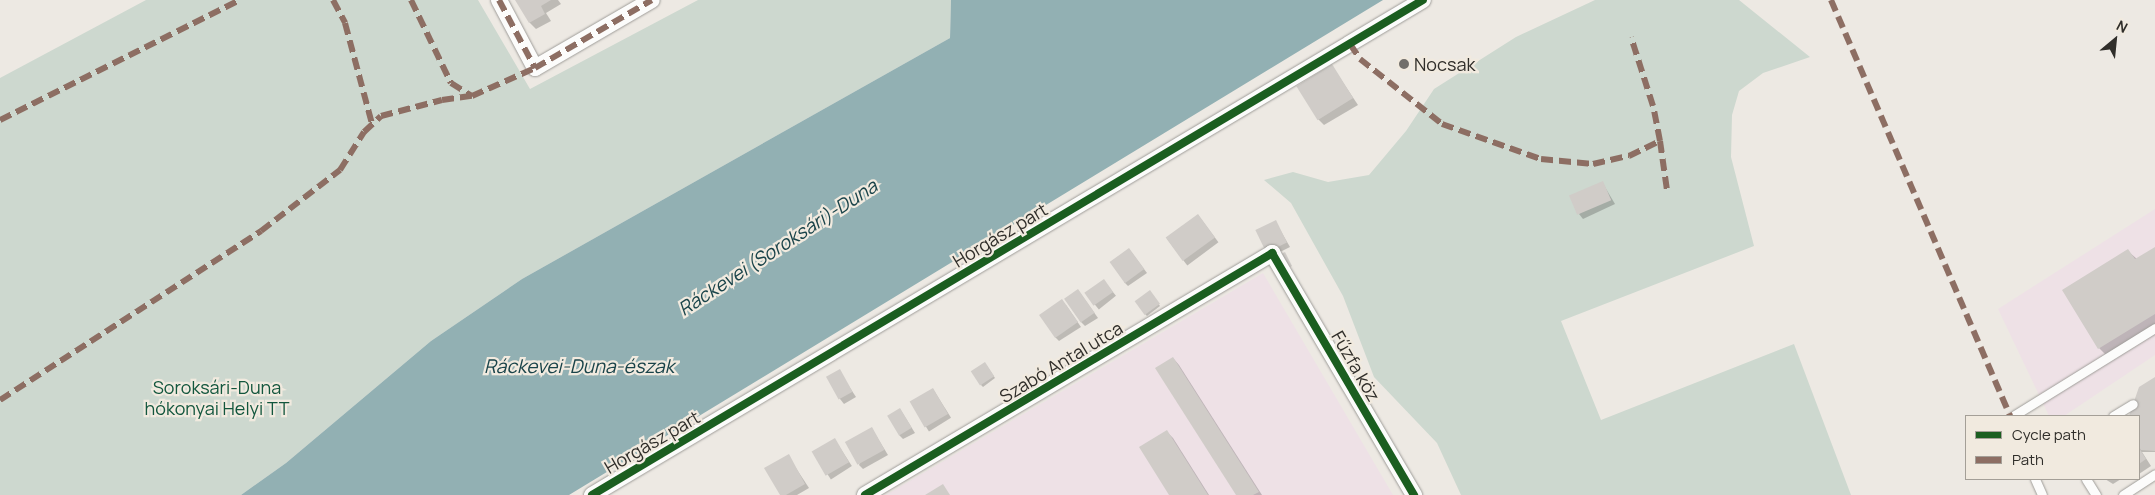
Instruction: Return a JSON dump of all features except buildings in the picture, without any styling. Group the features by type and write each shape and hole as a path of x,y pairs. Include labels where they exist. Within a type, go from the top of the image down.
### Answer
{"street":[{"path":"499,0 535,68 652,0"},
{"name":"Horgász part","path":"592,495 1423,0"},
{"name":"Szabó Antal utca","path":"865,495 1272,253"},
{"name":"Fűzfa köz","path":"1272,253 1414,495"}],"lane":[{"path":"2015,415 2155,328"},
{"path":"2115,415 2133,404"},
{"path":"2123,495 2155,474"},
{"path":"2035,480 2042,495"},
{"path":"2087,480 2096,495"}],"shaded area":[{"path":"2155,209 2155,355 2065,415 2049,415 1998,309"},
{"path":"1263,273 1393,495 886,495"}],"green space":[{"name":"Soroksári-Duna hókonyai Helyi TT","path":"146,0 478,0 530,89 698,0 951,0 950,38 522,279 431,341 286,463 241,495 0,495 0,78"},
{"path":"1595,0 1739,0 1810,57 1763,73 1739,91 1732,115 1731,157 1754,246 1561,321 1601,420 1794,344 1851,495 1461,495 1437,443 1374,377 1343,296 1291,203 1264,180 1293,172 1328,182 1369,175 1406,131 1434,89 1516,37"}],"water":[{"name":"Ráckevei-Duna-észak","path":"951,0 1383,0 569,495 241,495 286,463 431,341 522,279 950,38"}],"marked path":[{"path":"0,120 240,0"},
{"path":"333,0 345,23 372,124"},
{"path":"411,0 451,83 472,96"},
{"path":"499,0 535,68"},
{"path":"0,400 261,231 340,170 364,132 381,116 442,100 472,96 535,68 652,0"},
{"path":"1831,0 2010,415"},
{"path":"1350,44 1360,59 1442,124 1541,159 1593,164 1629,156 1660,141 1653,106 1631,37"},
{"path":"1660,141 1667,190"}],"cycle path":[{"path":"592,495 1423,0"},
{"path":"865,495 1272,253 1414,495"}],"place":[{"name":"Nocsak","path":"1404,64"}],"water label":[{"name":"Ráckevei (Soroksári)-Duna","path":"778,248"}]}
